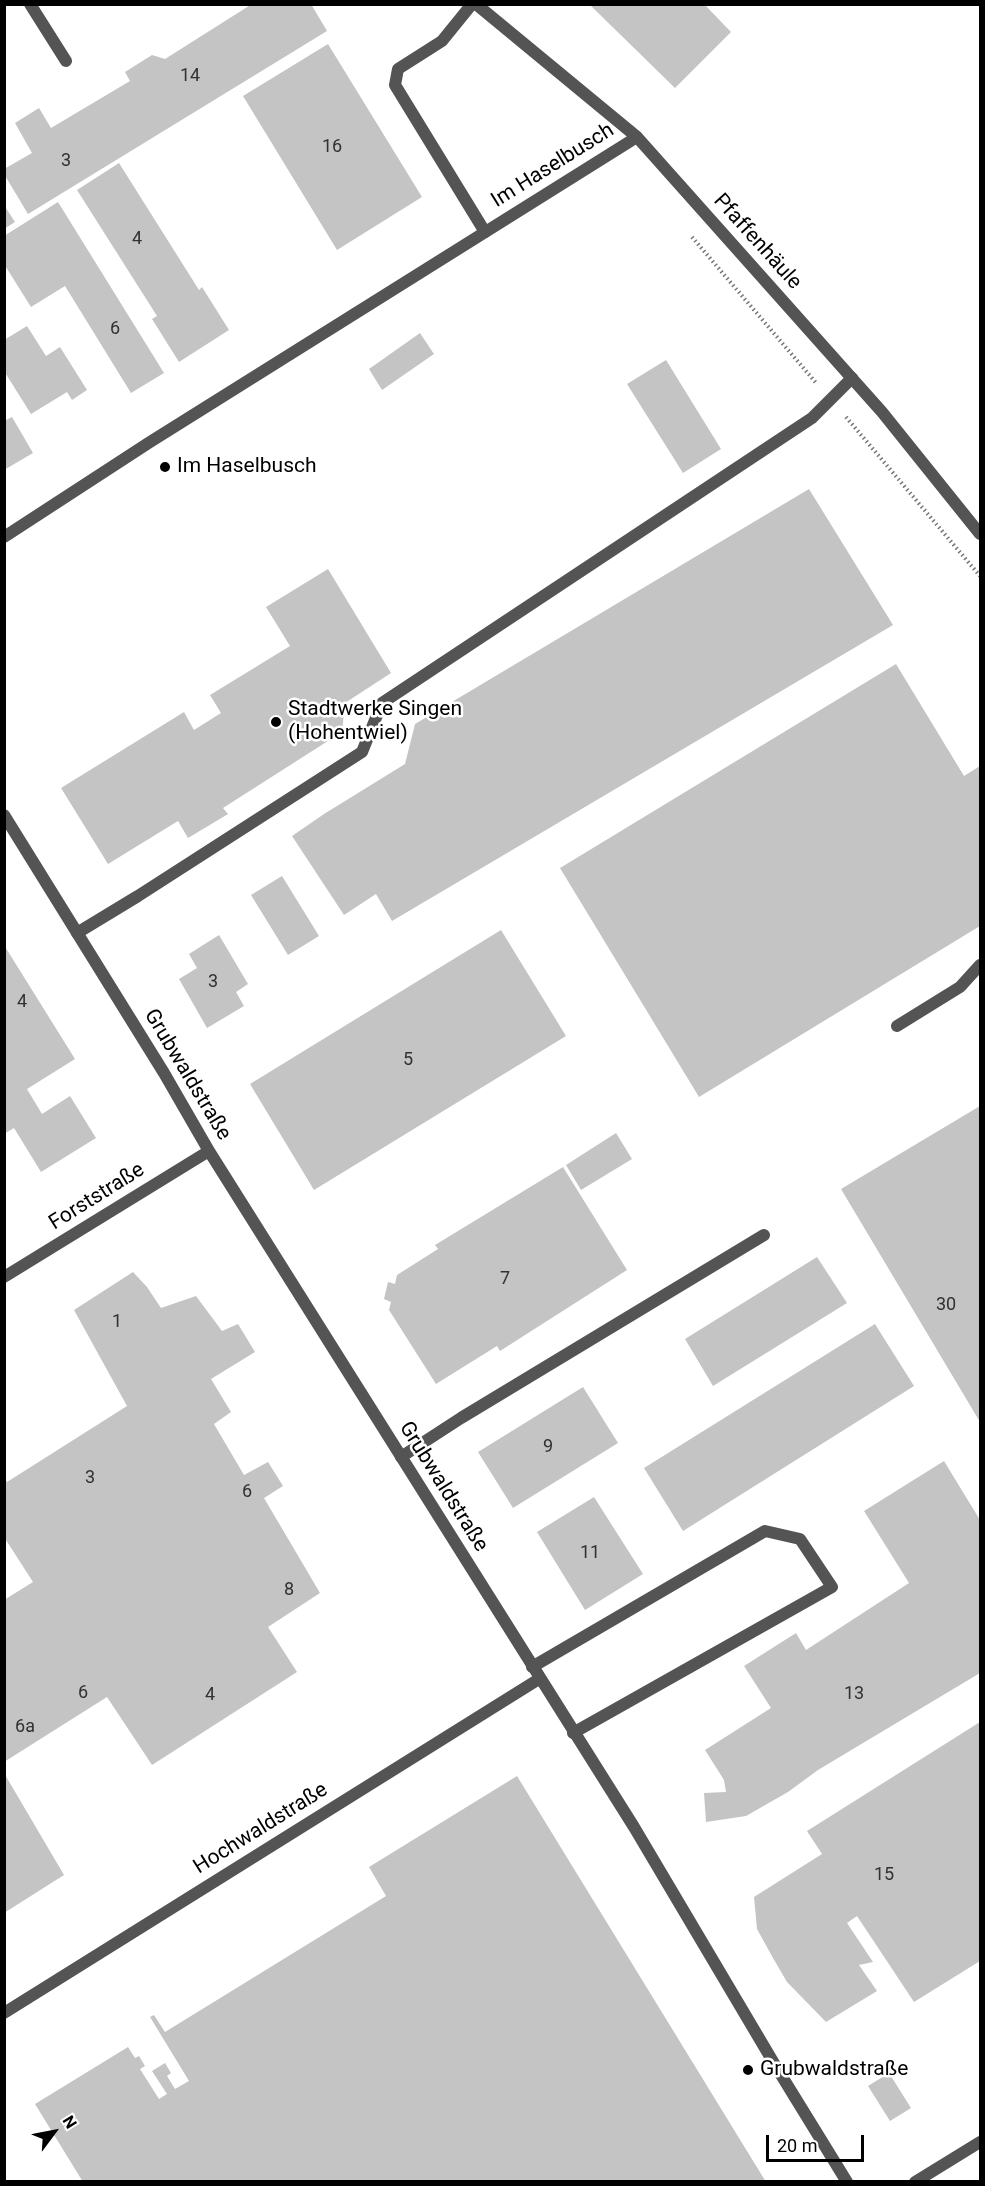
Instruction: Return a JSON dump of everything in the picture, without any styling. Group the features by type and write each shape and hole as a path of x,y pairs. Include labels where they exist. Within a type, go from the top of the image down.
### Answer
{"street":[{"path":"30,4 66,62"},
{"path":"474,4 442,41 398,69 395,85 485,232"},
{"name":"Pfaffenhäule","path":"474,4 637,137 882,412 981,534"},
{"name":"Im Haselbusch","path":"4,537 150,442 637,137"},
{"path":"77,933 362,752 382,703 812,418 852,378"},
{"name":"Grubwaldstraße","path":"4,815 209,1151 634,1827 775,2065 847,2181"},
{"path":"897,1026 960,987 981,964"},
{"name":"Forststraße","path":"4,1277 209,1151"},
{"path":"401,1457 461,1418 764,1235"},
{"path":"532,1667 765,1531 800,1539 832,1587 573,1733"},
{"name":"Hochwaldstraße","path":"4,2013 539,1678"},
{"path":"915,2181 981,2142"}],"path":[{"path":"686,230 981,576"}],"building":[{"path":"252,4 311,4 327,31 28,214 4,174 4,169 32,153 15,123 39,108 51,128 130,81 125,72 152,55 165,59"},
{"path":"589,4 704,4 731,32 675,88"},
{"path":"328,44 422,197 337,250 243,96"},
{"path":"119,163 199,290 202,287 229,330 179,362 152,319 157,316 77,190"},
{"path":"58,202 164,373 131,393 65,286 31,307 4,264 4,236"},
{"path":"4,205 15,222 4,229"},
{"path":"27,326 46,356 60,347 87,390 72,400 67,392 31,414 4,371 4,340"},
{"path":"420,333 434,354 382,390 369,369"},
{"path":"666,360 721,449 683,473 627,384"},
{"path":"12,417 33,453 4,470 4,421"},
{"path":"809,489 893,625 392,921 376,894 344,915 292,836 405,764 415,724"},
{"name":"Stadtwerke Singen (Hohentwiel)","path":"328,569 391,673 345,703 342,732 223,808 228,814 188,838 178,821 108,864 61,788 184,712 194,730 221,713 210,695 290,646 266,607"},
{"path":"896,664 964,776 980,766 980,926 699,1097 560,868"},
{"path":"282,876 319,936 288,955 251,895"},
{"path":"501,930 566,1036 314,1190 250,1084"},
{"path":"219,935 248,984 236,992 244,1006 207,1028 179,979 197,968 189,954"},
{"path":"4,945 75,1059 27,1089 42,1114 70,1096 96,1138 41,1172 14,1128 4,1134"},
{"path":"980,1106 980,1422 841,1189"},
{"path":"616,1133 632,1159 581,1190 566,1165"},
{"path":"563,1167 627,1270 500,1351 497,1346 436,1384 389,1310 391,1302 384,1299 388,1282 395,1284 397,1275 438,1249 435,1245"},
{"path":"817,1257 847,1303 713,1386 685,1339"},
{"path":"133,1272 147,1287 161,1308 196,1296 222,1331 238,1324 255,1352 211,1379 231,1412 214,1424 244,1475 268,1462 283,1486 264,1498 320,1593 268,1627 297,1672 152,1765 107,1697 4,1762 4,1600 33,1582 4,1537 4,1478 7,1482 127,1406 74,1310"},
{"path":"875,1324 914,1386 683,1531 644,1468"},
{"path":"583,1387 618,1443 513,1508 478,1452"},
{"path":"944,1461 980,1520 980,1673 746,1816 706,1822 704,1793 726,1792 724,1780 705,1750 771,1708 744,1666 796,1633 806,1650 909,1583 864,1511"},
{"path":"594,1497 643,1574 585,1610 537,1532"},
{"path":"980,1722 980,1961 914,2002 857,1916 847,1923 873,1962 859,1965 877,1991 826,2022 787,1982 773,1958 757,1929 754,1897 822,1854 807,1831"},
{"path":"4,1773 64,1875 4,1913"},
{"path":"517,1776 766,2182 83,2182 35,2104 128,2047 135,2058 139,2056 145,2066 140,2069 159,2099 167,2094 152,2071 165,2063 171,2073 167,2076 175,2089 189,2081 150,2017 154,2015 165,2032 386,1896 369,1867"},
{"path":"889,2073 911,2108 890,2121 868,2086"}],"place":[{"name":"Im Haselbusch","path":"165,467"},
{"name":"Stadtwerke Singen (Hohentwiel)","path":"276,722"},
{"name":"Grubwaldstraße","path":"748,2070"}]}
